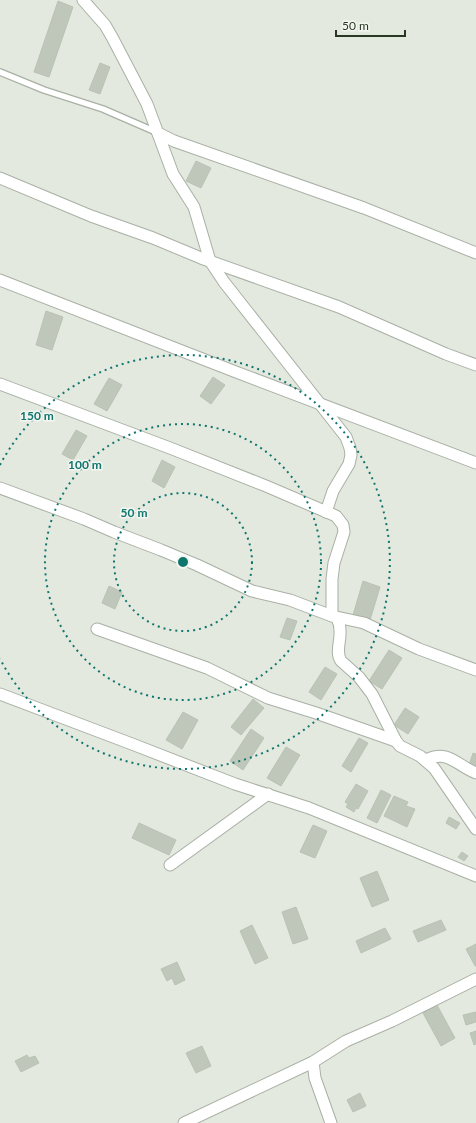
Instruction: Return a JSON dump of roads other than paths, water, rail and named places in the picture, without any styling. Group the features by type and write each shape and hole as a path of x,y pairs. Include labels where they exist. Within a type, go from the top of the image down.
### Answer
{"street":[{"path":"84,0 112,37 147,104 173,174 194,207 210,261 224,282 346,436 351,455 349,464 333,491 326,512"},
{"path":"158,133 174,141 364,208 476,253"},
{"path":"0,178 91,216 153,238 210,261 339,306 446,354 476,365"},
{"path":"0,280 476,463"},
{"path":"0,384 109,424 260,483 340,519 344,532 334,563 332,579 335,617 340,633 338,649 339,658 359,677 372,694 400,746 426,760 434,768 476,829"},
{"path":"0,488 84,519 175,556 252,591 290,600 335,617 364,623 413,646 476,670"},
{"path":"97,629 207,668 268,698 316,712 396,741"},
{"path":"0,694 235,784 308,808 476,876"},
{"path":"426,760 434,756 444,756 476,773"},
{"path":"170,865 268,794"},
{"path":"184,1123 313,1062 346,1041 399,1017 476,978"},
{"path":"313,1062 315,1078 331,1123"}],"lane":[{"path":"0,72 44,90 103,110 158,133"}]}
